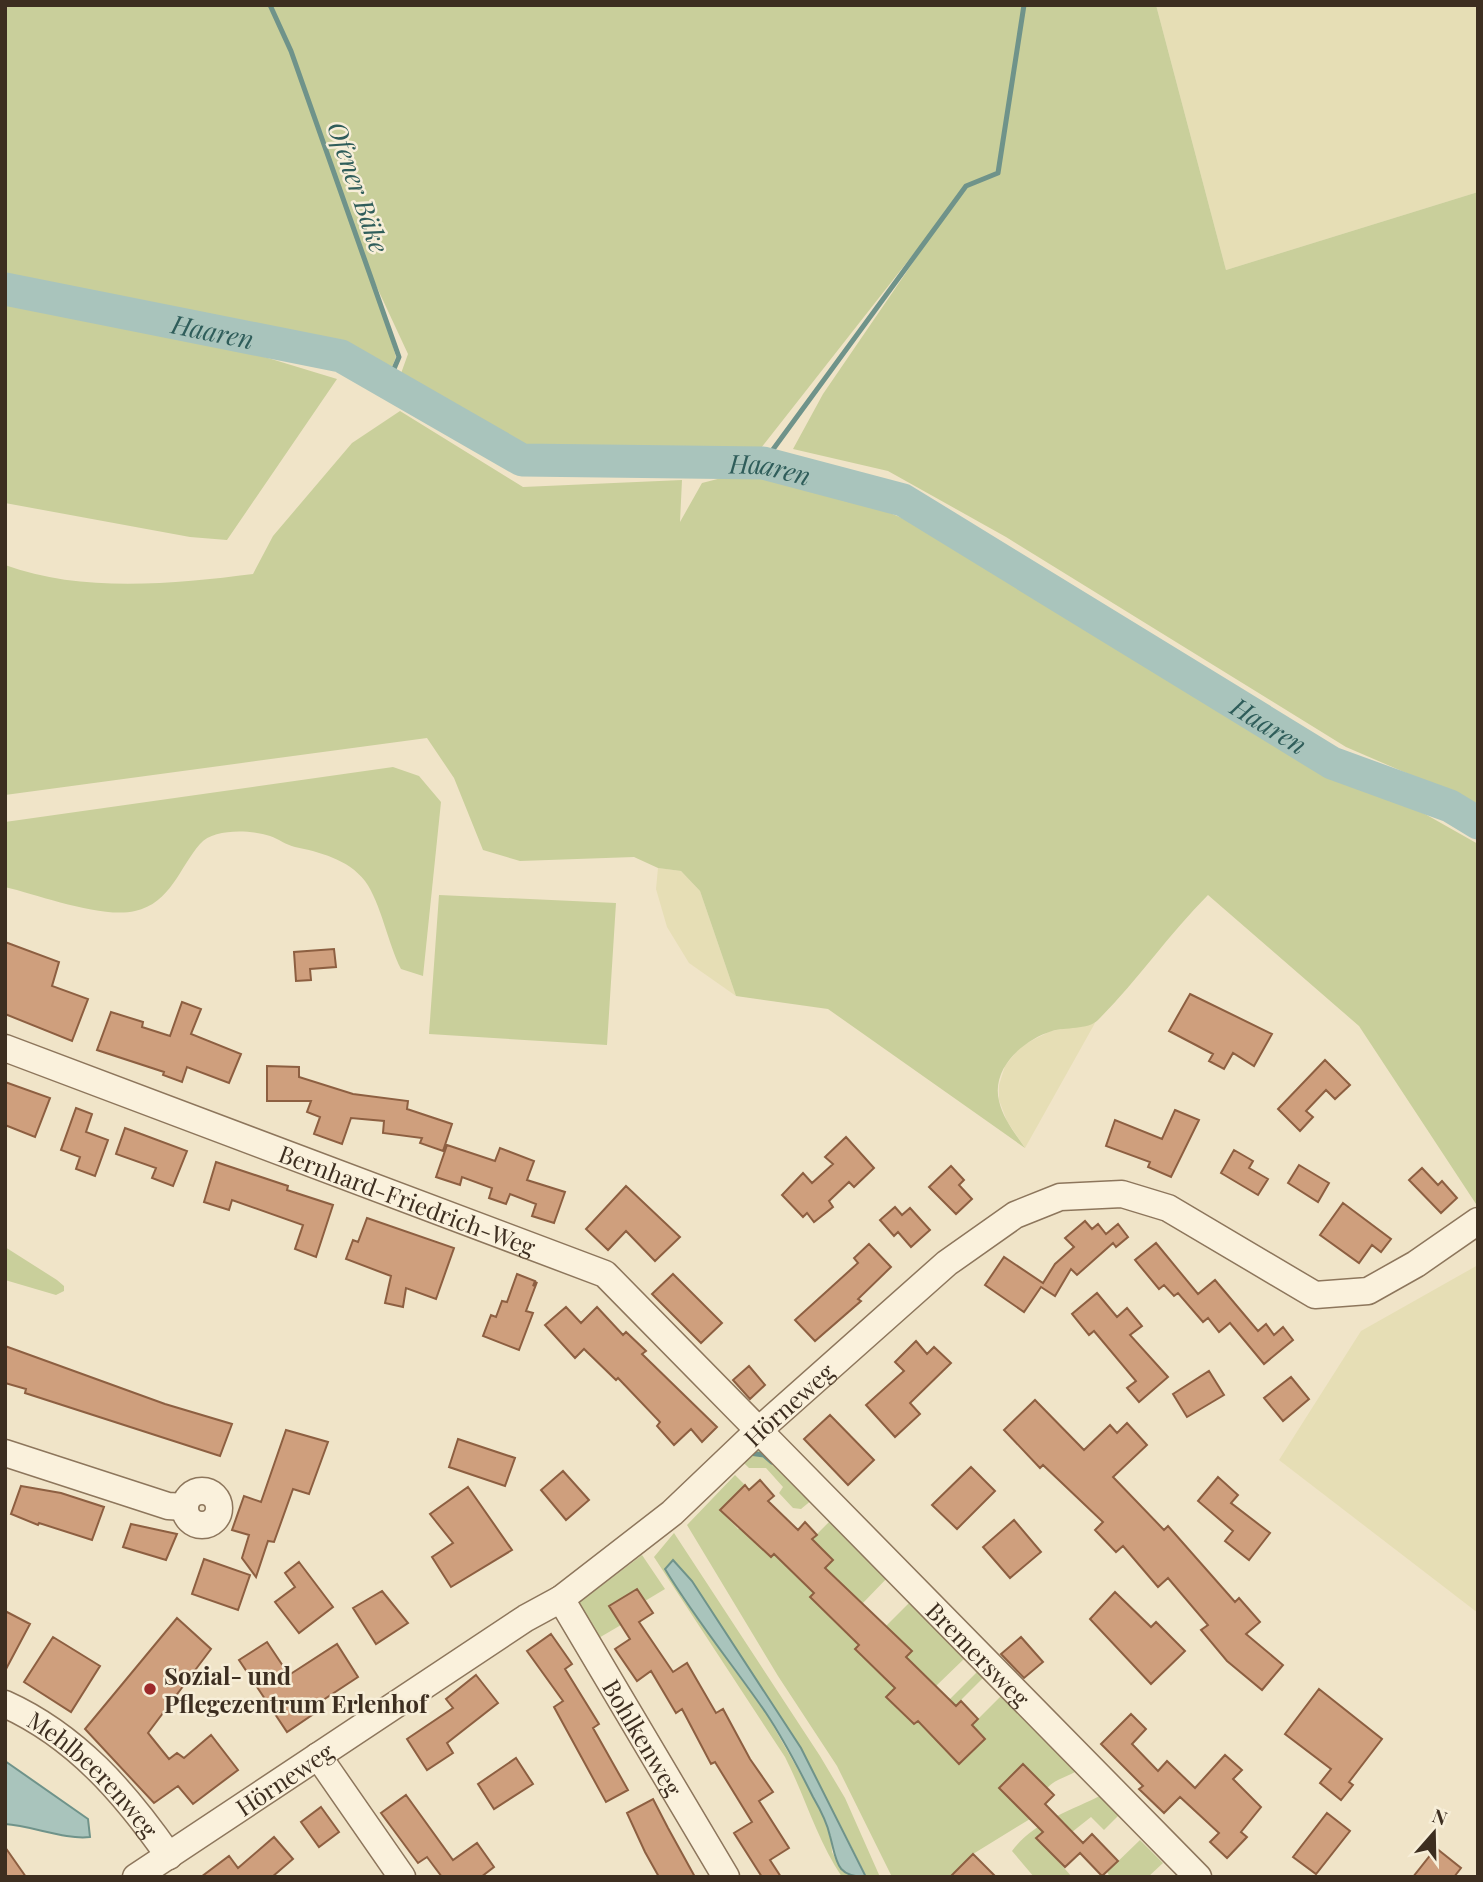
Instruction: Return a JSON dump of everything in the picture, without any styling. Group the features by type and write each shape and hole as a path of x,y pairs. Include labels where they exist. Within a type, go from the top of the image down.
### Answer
{"street":[{"name":"Bernhard-Friedrich-Weg","path":"5,1048 605,1274 758,1431"},
{"name":"Hörneweg","path":"136,1877 526,1618 561,1599 672,1513 758,1431 947,1263 1015,1215 1059,1197 1122,1194 1168,1208 1315,1294 1368,1291 1416,1264 1478,1221"},
{"name":"Bremersweg","path":"758,1431 928,1599 1198,1877"},
{"path":"5,1453 168,1506 185,1507"},
{"name":"Bohlkenweg","path":"561,1599 726,1877"},
{"name":"Mehlbeerenweg","path":"5,1704 59,1733 91,1760 142,1817 169,1856"},
{"path":"318,1756 402,1877"}],"shaded area":[{"path":"1156,5 1478,5 1478,192 1226,270"},
{"path":"658,868 681,871 700,891 736,996 689,963 667,927 656,889"},
{"path":"1095,1023 1025,1148 1007,1121 999,1100 999,1085 1005,1066 1021,1046 1051,1031"},
{"path":"1478,1265 1478,1613 1279,1460 1361,1331"}],"green space":[{"path":"5,5 1156,5 1226,270 1478,192 1478,804 1346,747 1006,537 888,471 793,449 823,394 955,201 761,448 627,446 525,451 399,379 408,354 374,281 396,357 392,367 339,342 5,276"},
{"path":"5,303 229,346 337,379 227,540 190,537 5,503"},
{"path":"400,411 523,487 682,480 680,522 702,483 737,474 779,479 845,494 909,521 1007,574 1320,770 1425,814 1478,844 1478,1207 1359,1026 1208,895 1098,1020 1088,1025 1041,1035 1020,1048 1012,1057 1000,1077 999,1101 1006,1120 1025,1148 828,1009 736,996 700,891 681,871 658,868 634,857 520,861 483,850 454,778 427,738 5,795 5,565 34,574 96,583 160,583 253,574 273,536 352,443"},
{"path":"393,767 419,776 441,802 423,976 401,969 376,901 358,873 333,858 262,834 233,832 206,839 193,853 166,893 147,907 135,911 121,913 88,909 5,887 5,822"},
{"path":"439,895 616,903 607,1045 429,1034"},
{"path":"5,1247 57,1280 64,1286 64,1291 56,1295 5,1280"},
{"path":"750,1450 763,1451 813,1499 801,1509 793,1508 779,1493 783,1487 766,1468 749,1468 739,1458"},
{"path":"735,1475 745,1485 720,1510 738,1529 768,1501 777,1509 750,1537 771,1557 795,1533 782,1562 807,1586 833,1560 812,1539 832,1519 889,1576 862,1604 832,1575 810,1597 844,1630 873,1631 855,1650 884,1678 912,1651 886,1626 911,1601 966,1657 936,1686 916,1667 887,1696 915,1724 941,1698 947,1702 979,1670 985,1676 929,1732 958,1764 972,1725 1003,1694 1080,1768 1047,1788 1022,1764 999,1788 1030,1819 973,1854 951,1877 892,1877 837,1766 778,1676 687,1525"},
{"path":"674,1533 820,1756 845,1798 880,1877 867,1877 801,1748 692,1581 673,1560 681,1596 767,1715 823,1814 831,1838 832,1852 842,1871 853,1877 842,1877 833,1863 785,1757 654,1557"},
{"path":"642,1555 665,1589 645,1601 637,1589 610,1606 621,1625 597,1639 576,1605"},
{"path":"1102,1795 1121,1813 1104,1830 1091,1817 1072,1832 1058,1817 1037,1837 1072,1877 1034,1877 1012,1851 1020,1841 1041,1825"},
{"path":"1140,1840 1163,1863 1148,1877 1110,1877 1107,1872"}],"water":[{"path":"673,1560 692,1581 801,1748 866,1877 848,1874 839,1866 823,1816 779,1734 665,1569"},
{"path":"5,1761 88,1819 90,1837 70,1837 5,1824"}],"building":[{"path":"5,942 59,962 52,986 88,999 72,1041 5,1014"},
{"path":"334,949 336,967 310,969 311,980 296,981 294,952"},
{"path":"1190,994 1272,1034 1254,1066 1233,1053 1224,1069 1209,1061 1213,1054 1169,1031"},
{"path":"182,1002 201,1009 191,1034 241,1054 229,1083 187,1067 182,1082 163,1075 164,1072 97,1050 111,1012 143,1022 142,1027 170,1036"},
{"path":"1325,1060 1350,1085 1335,1099 1326,1090 1306,1111 1313,1117 1300,1131 1278,1109"},
{"path":"267,1066 299,1067 299,1077 353,1094 408,1101 407,1109 452,1124 443,1151 420,1143 422,1138 383,1133 384,1121 351,1118 342,1144 314,1134 320,1117 307,1112 311,1101 267,1101"},
{"path":"5,1082 50,1098 35,1137 5,1125"},
{"path":"76,1108 92,1114 86,1132 108,1140 95,1176 76,1169 80,1157 61,1150"},
{"path":"1175,1110 1199,1120 1171,1177 1148,1167 1150,1162 1106,1146 1115,1120 1162,1139"},
{"path":"125,1128 187,1151 173,1186 152,1178 156,1168 116,1154"},
{"path":"846,1137 874,1168 854,1187 849,1182 829,1201 833,1207 814,1222 807,1213 803,1217 782,1195 803,1173 812,1183 833,1164 825,1157"},
{"path":"447,1145 495,1161 500,1148 534,1161 527,1180 565,1192 554,1223 532,1216 536,1204 510,1194 506,1204 489,1198 492,1188 462,1177 460,1185 436,1177"},
{"path":"1234,1150 1253,1161 1249,1168 1268,1179 1258,1195 1221,1173"},
{"path":"216,1162 288,1186 287,1190 333,1205 316,1257 295,1249 303,1225 232,1200 229,1210 204,1202"},
{"path":"1299,1165 1329,1183 1318,1202 1288,1183"},
{"path":"951,1166 964,1180 959,1185 972,1199 956,1214 929,1187"},
{"path":"1422,1168 1438,1185 1442,1181 1457,1198 1441,1213 1409,1180"},
{"path":"626,1186 680,1237 655,1261 626,1231 608,1250 586,1229"},
{"path":"1343,1203 1391,1239 1381,1252 1372,1245 1359,1263 1320,1235"},
{"path":"895,1207 902,1215 910,1208 930,1230 911,1247 898,1232 894,1236 880,1220"},
{"path":"367,1218 454,1248 436,1299 406,1288 403,1307 385,1303 391,1276 346,1259 353,1240 358,1242"},
{"path":"1085,1221 1092,1229 1098,1224 1106,1234 1118,1224 1128,1237 1116,1247 1113,1243 1077,1275 1071,1269 1055,1296 1041,1287 1024,1312 985,1285 1004,1257 1043,1283 1055,1264 1074,1247 1065,1238"},
{"path":"1156,1243 1198,1294 1215,1280 1258,1331 1266,1324 1274,1335 1283,1327 1293,1340 1264,1364 1230,1323 1219,1332 1208,1318 1203,1322 1178,1293 1174,1296 1164,1285 1159,1289 1135,1260"},
{"path":"869,1244 891,1267 858,1299 861,1301 815,1341 795,1320 858,1263 854,1258"},
{"path":"517,1274 535,1281 533,1286 537,1282 526,1311 533,1313 519,1350 483,1336 491,1315 496,1317 502,1301 507,1302"},
{"path":"673,1274 722,1323 701,1343 652,1294"},
{"path":"1097,1293 1117,1317 1127,1308 1142,1326 1130,1335 1168,1377 1139,1402 1127,1388 1136,1381 1094,1331 1089,1335 1072,1314"},
{"path":"566,1307 581,1323 597,1307 623,1335 626,1332 646,1351 642,1354 717,1427 702,1442 691,1429 674,1445 657,1426 660,1422 618,1378 616,1380 584,1349 575,1358 545,1325"},
{"path":"916,1341 927,1354 934,1347 951,1363 910,1403 920,1414 895,1437 866,1405 904,1371 895,1362"},
{"path":"5,1346 165,1404 232,1424 220,1456 25,1393 26,1389 5,1383"},
{"path":"749,1366 765,1385 750,1399 733,1380"},
{"path":"1209,1371 1224,1395 1187,1417 1173,1394"},
{"path":"1291,1377 1309,1399 1283,1421 1264,1398"},
{"path":"1035,1400 1084,1450 1110,1425 1117,1433 1127,1423 1147,1445 1113,1477 1164,1530 1168,1526 1235,1602 1239,1598 1260,1622 1246,1634 1283,1665 1262,1690 1227,1661 1201,1630 1208,1625 1168,1578 1158,1587 1123,1546 1116,1552 1095,1530 1103,1522 1043,1465 1040,1468 1004,1430"},
{"path":"830,1415 874,1460 848,1485 804,1439"},
{"path":"286,1430 328,1442 309,1494 293,1489 274,1542 268,1541 256,1577 242,1558 249,1535 232,1530 244,1496 261,1502"},
{"path":"458,1439 515,1458 505,1486 449,1467"},
{"path":"971,1467 995,1491 957,1529 932,1505"},
{"path":"563,1471 589,1500 566,1520 541,1490"},
{"path":"1218,1477 1238,1495 1231,1503 1270,1533 1249,1560 1225,1541 1233,1531 1198,1501"},
{"path":"760,1480 774,1496 768,1501 798,1530 805,1522 817,1535 812,1539 833,1560 825,1568 912,1651 906,1657 956,1706 961,1701 978,1719 972,1725 985,1739 959,1764 918,1721 914,1724 886,1697 895,1688 855,1649 859,1645 810,1597 814,1593 774,1554 771,1557 720,1510 745,1485 749,1490"},
{"path":"21,1486 61,1493 104,1507 92,1540 39,1523 38,1525 11,1514"},
{"path":"468,1487 512,1550 451,1587 432,1557 453,1543 430,1514"},
{"path":"1014,1520 1041,1552 1010,1578 983,1547"},
{"path":"131,1524 177,1534 166,1560 123,1547"},
{"path":"204,1559 250,1575 238,1610 192,1594"},
{"path":"299,1562 333,1607 299,1633 275,1602 295,1587 285,1573"},
{"path":"637,1589 653,1613 639,1622 673,1672 687,1663 716,1713 723,1709 750,1759 773,1792 759,1801 789,1848 770,1860 781,1877 762,1877 734,1833 752,1822 715,1762 711,1764 682,1709 676,1713 651,1671 637,1681 615,1649 630,1639 609,1606"},
{"path":"382,1591 408,1623 376,1644 353,1608"},
{"path":"1115,1592 1151,1627 1156,1622 1185,1651 1151,1684 1090,1619"},
{"path":"5,1611 30,1624 5,1671"},
{"name":"Sozial- und Pflegezentrum Erlenhof","path":"177,1618 211,1649 148,1733 169,1759 177,1753 184,1758 211,1735 238,1770 193,1804 178,1786 154,1803 85,1729"},
{"path":"551,1634 572,1664 565,1669 599,1724 593,1728 628,1790 606,1802 554,1707 563,1701 527,1651"},
{"path":"53,1637 100,1666 71,1712 24,1682"},
{"path":"1021,1637 1043,1662 1024,1678 1001,1654"},
{"path":"267,1642 289,1675 337,1644 358,1677 311,1708 315,1713 287,1732 239,1660"},
{"path":"476,1675 498,1703 447,1743 453,1753 427,1770 407,1739 453,1708 446,1699"},
{"path":"1319,1689 1382,1739 1349,1782 1353,1785 1341,1800 1320,1783 1331,1769 1285,1734"},
{"path":"1131,1714 1146,1729 1132,1744 1158,1771 1167,1761 1195,1788 1225,1755 1242,1770 1233,1779 1261,1807 1241,1832 1247,1837 1227,1858 1210,1842 1219,1833 1180,1797 1164,1813 1139,1789 1143,1786 1101,1744"},
{"path":"516,1758 533,1784 494,1809 478,1784"},
{"path":"1023,1764 1054,1795 1045,1804 1083,1843 1092,1834 1118,1861 1102,1876 1080,1853 1065,1867 1036,1838 1043,1832 999,1788"},
{"path":"406,1795 453,1860 477,1843 494,1867 481,1877 442,1877 427,1857 418,1863 381,1813"},
{"path":"653,1799 695,1877 659,1877 645,1852 627,1813"},
{"path":"321,1807 339,1832 319,1847 301,1822"},
{"path":"1327,1813 1350,1831 1316,1874 1293,1857"},
{"path":"274,1837 293,1859 272,1877 201,1877 229,1856 238,1868"},
{"path":"5,1847 26,1877 5,1877"},
{"path":"1436,1848 1461,1868 1454,1877 1413,1877"},
{"path":"973,1854 996,1877 950,1877"}],"waterway":[{"name":"Ofener Bäke","path":"270,5 291,51 399,357 388,383"},
{"path":"763,463 966,186 998,173 1024,5"},
{"name":"Haaren","path":"5,289 341,356 522,460 763,463 903,500 1332,763 1450,806 1478,823"},
{"path":"749,1453 764,1455 772,1462"}],"place":[{"name":"Sozial- und Pflegezentrum Erlenhof","path":"150,1689"}]}
